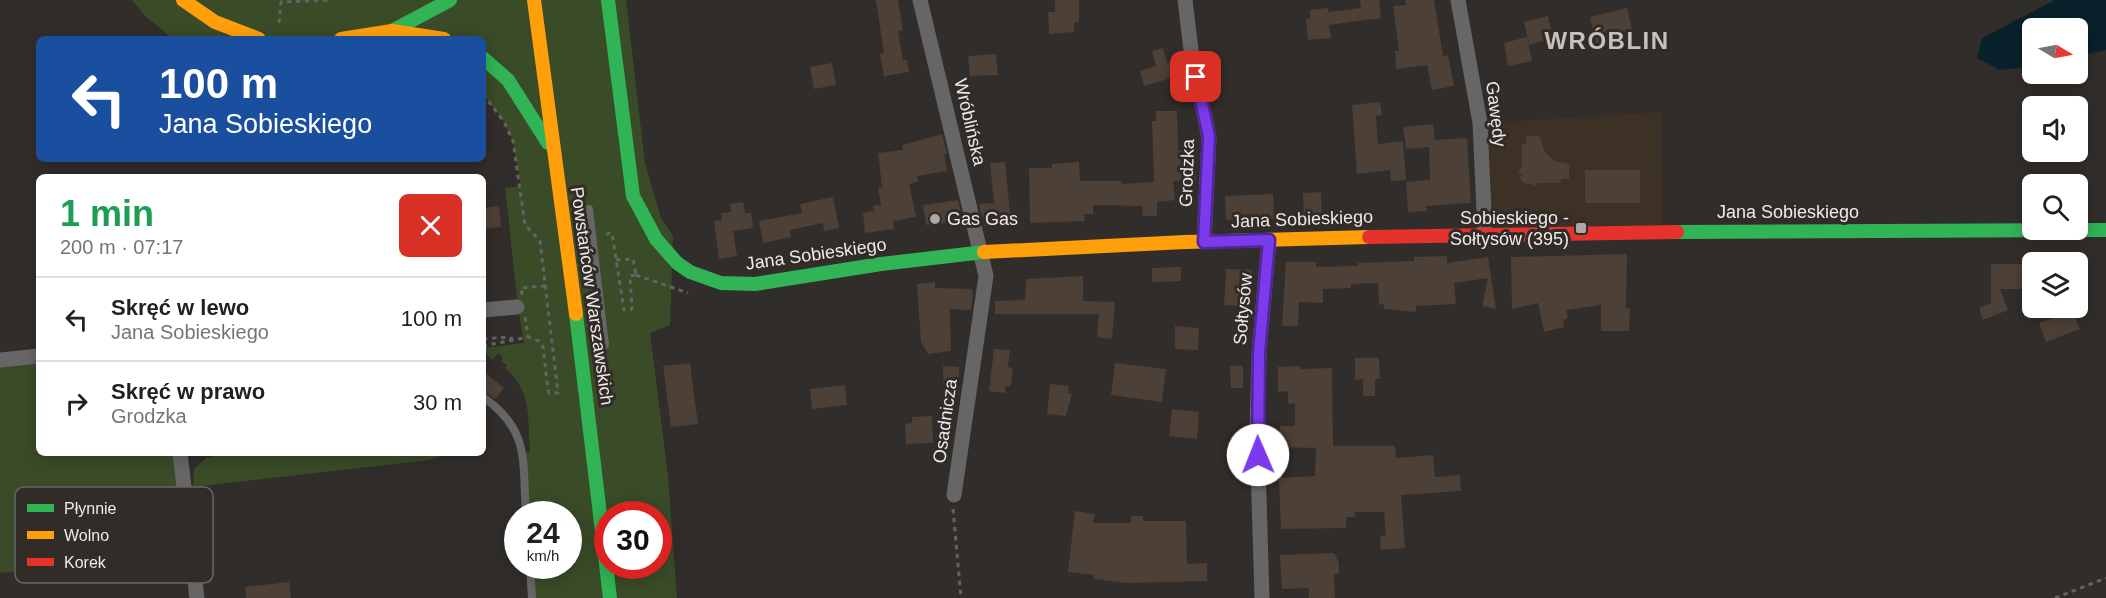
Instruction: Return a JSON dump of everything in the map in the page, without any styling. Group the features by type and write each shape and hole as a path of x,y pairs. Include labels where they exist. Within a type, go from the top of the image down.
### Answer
{"street":[{"path":"183,0 215,22 251,36"},
{"path":"392,31 450,0"},
{"name":"Powstańców Warszawskich","path":"534,0 586,384 610,598"},
{"name":"Jana Sobieskiego","path":"608,0 633,196 642,220 655,239 685,269 717,282 752,284 979,253 1052,247 1485,233 2106,230"},
{"name":"Wróblińska","path":"920,0 979,253"},
{"name":"Grodzka","path":"1185,0 1192,58 1209,136 1204,242"},
{"name":"Gawędy","path":"1458,0 1480,123 1485,233"},
{"path":"360,36 392,31 424,36"},
{"path":"486,60 495,66 521,97 554,154"},
{"name":"Sołtysów","path":"1262,598 1257,420 1259,353 1269,240"},
{"name":"Osadnicza","path":"954,495 986,276 985,264 979,253"},
{"path":"486,310 520,306"},
{"path":"0,360 36,356"},
{"path":"180,456 184,487"},
{"path":"195,583 197,598"}],"lane":[{"path":"589,209 605,345"},
{"path":"486,399 504,412 520,436 525,501"},
{"path":"531,579 532,598"}],"path":[{"path":"279,23 282,1 332,0"},
{"path":"486,98 504,122 513,141 525,225 542,241 558,393 549,393 543,347 539,341 528,337 486,339"},
{"path":"606,234 612,233 624,310 632,309 630,276 636,275 690,294"},
{"path":"616,260 633,259 636,275"},
{"path":"524,288 545,286"},
{"path":"520,306 528,337"},
{"path":"486,346 508,343 513,339"},
{"path":"954,495 952,519 961,598"},
{"path":"2055,598 2106,579"}],"shaded area":[{"path":"1661,112 1662,232 1485,233 1480,123"}],"green space":[{"path":"132,0 626,0 645,163 661,218 673,236 670,325 650,333 670,501 594,501 594,579 672,579 672,530 677,598 532,598 531,579 582,579 582,501 525,501 521,453 530,452 527,406 520,386 505,368 507,365 501,361 503,358 498,353 493,360 486,354 486,348 524,343 505,188 521,186 513,141 504,122 486,98 486,36 169,36 145,16"},
{"path":"36,356 36,456 180,456 184,487 15,487 15,571 0,573 0,360"},
{"path":"215,456 441,456 430,460 193,487 194,469 206,458"}],"water":[{"path":"2055,0 2106,0 2106,50 2088,54 2088,18 2022,18 2022,67 2000,70 1977,58 1982,38"}],"building":[{"path":"876,0 898,0 903,30 898,31 903,60 907,60 909,72 884,76 880,54 884,53"},
{"path":"1055,0 1079,0 1079,22 1074,23 1074,32 1049,34 1048,12 1055,12"},
{"path":"1360,0 1379,0 1381,18 1329,25 1331,38 1308,40 1306,19 1310,19 1310,10 1328,8 1328,12 1361,8"},
{"path":"1405,0 1434,0 1443,56 1448,55 1454,86 1432,90 1427,65 1396,69 1395,51 1399,51 1393,6 1406,5"},
{"path":"1627,8 1633,34 1596,43 1590,17"},
{"path":"1548,16 1553,38 1529,45 1524,22"},
{"path":"1527,37 1532,61 1508,66 1504,43"},
{"path":"1163,48 1167,63 1176,61 1181,75 1144,86 1140,71 1156,66 1152,51"},
{"path":"996,54 998,75 970,76 968,56"},
{"path":"832,63 836,85 814,89 810,67"},
{"path":"1380,102 1382,115 1376,116 1378,144 1403,141 1406,180 1391,181 1390,170 1357,174 1352,105"},
{"path":"1156,111 1177,111 1178,151 1196,151 1196,181 1173,181 1175,200 1157,202 1157,216 1143,216 1142,206 1093,205 1093,214 1084,214 1085,221 1030,223 1029,168 1052,168 1052,164 1079,162 1080,181 1122,181 1122,184 1154,182 1152,121 1156,121"},
{"path":"1433,124 1435,140 1467,138 1471,203 1426,206 1427,211 1408,212 1406,182 1430,180 1429,147 1406,149 1403,127"},
{"path":"942,134 947,154 944,154 947,171 917,176 918,182 909,184 916,217 893,221 894,229 865,233 863,213 874,211 873,206 881,205 878,188 882,187 878,153 903,150 902,145"},
{"path":"1526,136 1540,136 1544,151 1554,161 1569,164 1569,179 1561,179 1561,183 1537,183 1534,187 1530,183 1527,185 1519,178 1522,175 1518,171 1522,167 1522,144 1526,144"},
{"path":"1005,162 1011,223 984,226 979,204 994,203 990,163"},
{"path":"1585,170 1640,170 1640,203 1585,203"},
{"path":"1321,192 1322,223 1304,223 1303,193"},
{"path":"1273,194 1274,219 1226,220 1225,196"},
{"path":"833,197 839,228 824,231 823,223 790,230 791,237 763,243 759,221 802,213 800,204"},
{"path":"958,200 963,221 926,225 923,205"},
{"path":"743,202 745,213 751,213 753,228 733,231 737,256 719,259 714,221 722,220 721,213 731,212 730,204"},
{"path":"499,206 501,227 486,229 486,208"},
{"path":"1627,254 1626,308 1630,309 1629,331 1601,331 1601,305 1566,310 1568,318 1563,320 1564,327 1544,332 1538,303 1512,309 1511,257"},
{"path":"1447,256 1447,263 1488,257 1496,309 1482,306 1488,278 1454,283 1456,304 1416,306 1416,312 1384,309 1384,304 1379,305 1378,283 1351,284 1351,288 1323,289 1323,303 1299,302 1298,326 1282,326 1286,262 1316,262 1316,267 1358,266 1358,263 1414,261 1414,257"},
{"path":"1991,264 2022,264 2022,289 2000,289 2008,310 1983,320 1979,308 1991,303"},
{"path":"1181,267 1181,281 1152,282 1152,268"},
{"path":"1226,269 1252,270 1251,291 1242,291 1242,295 1238,295 1238,306 1224,305"},
{"path":"1083,276 1083,301 1115,302 1112,339 1097,337 1099,314 995,314 995,301 1025,300 1026,279"},
{"path":"935,282 935,288 972,289 973,296 971,310 950,309 951,351 928,354 921,342 917,284"},
{"path":"2054,318 2075,318 2080,329 2046,342 2039,323"},
{"path":"1175,326 1199,328 1198,350 1175,349"},
{"path":"994,349 1010,350 1008,367 1013,368 1011,386 1006,386 1005,393 989,391"},
{"path":"1355,358 1379,358 1380,379 1375,379 1375,396 1363,396 1363,379 1355,380"},
{"path":"690,363 698,424 671,427 663,366"},
{"path":"1115,363 1166,369 1162,402 1111,395"},
{"path":"943,366 959,367 959,394 944,393"},
{"path":"1230,366 1243,366 1243,388 1231,388"},
{"path":"1300,366 1300,369 1332,368 1333,446 1395,446 1396,458 1433,455 1435,477 1460,475 1461,491 1401,495 1405,548 1381,550 1380,536 1386,535 1384,512 1355,512 1355,517 1346,517 1346,528 1281,529 1279,478 1315,476 1316,448 1279,447 1280,426 1295,426 1295,403 1288,404 1288,391 1278,392 1278,367"},
{"path":"486,373 504,388 495,399 486,393"},
{"path":"1050,384 1069,386 1068,393 1072,394 1066,416 1047,414"},
{"path":"845,385 847,405 812,409 810,389"},
{"path":"1172,409 1199,412 1197,439 1169,436"},
{"path":"932,416 933,443 906,444 905,424 912,423 912,417"},
{"path":"1075,511 1095,514 1093,523 1131,523 1131,516 1143,516 1143,521 1186,521 1187,564 1207,563 1207,581 1127,583 1094,579 1094,575 1068,572"},
{"path":"1334,553 1339,563 1339,573 1334,574 1335,598 1309,598 1309,588 1282,589 1280,555"},
{"path":"289,582 291,598 246,598 245,587"}],"traffic: fast":[{"path":"392,31 450,0"},
{"path":"608,0 633,196 656,239 677,263 690,272 721,283 755,284 881,264 984,252"},
{"path":"486,61 508,80 548,143"},
{"path":"1677,232 2106,230"},
{"path":"576,314 610,598"}],"traffic: slow":[{"path":"183,0 215,22 251,36"},
{"path":"534,0 576,314"},
{"path":"360,36 392,31 424,36"},
{"path":"984,252 1185,242 1369,237"}],"traffic: jam":[{"path":"1369,237 1677,232"}],"place":[{"name":"Gas Gas","path":"935,219"},
{"name":"Sobieskiego - Sołtysów (395)","path":"1581,228"}],"district":[{"name":"WRÓBLIN","path":"1607,41"}],"route":[{"path":"1196,77 1209,136 1204,242 1269,240 1259,353 1258,455"}]}
